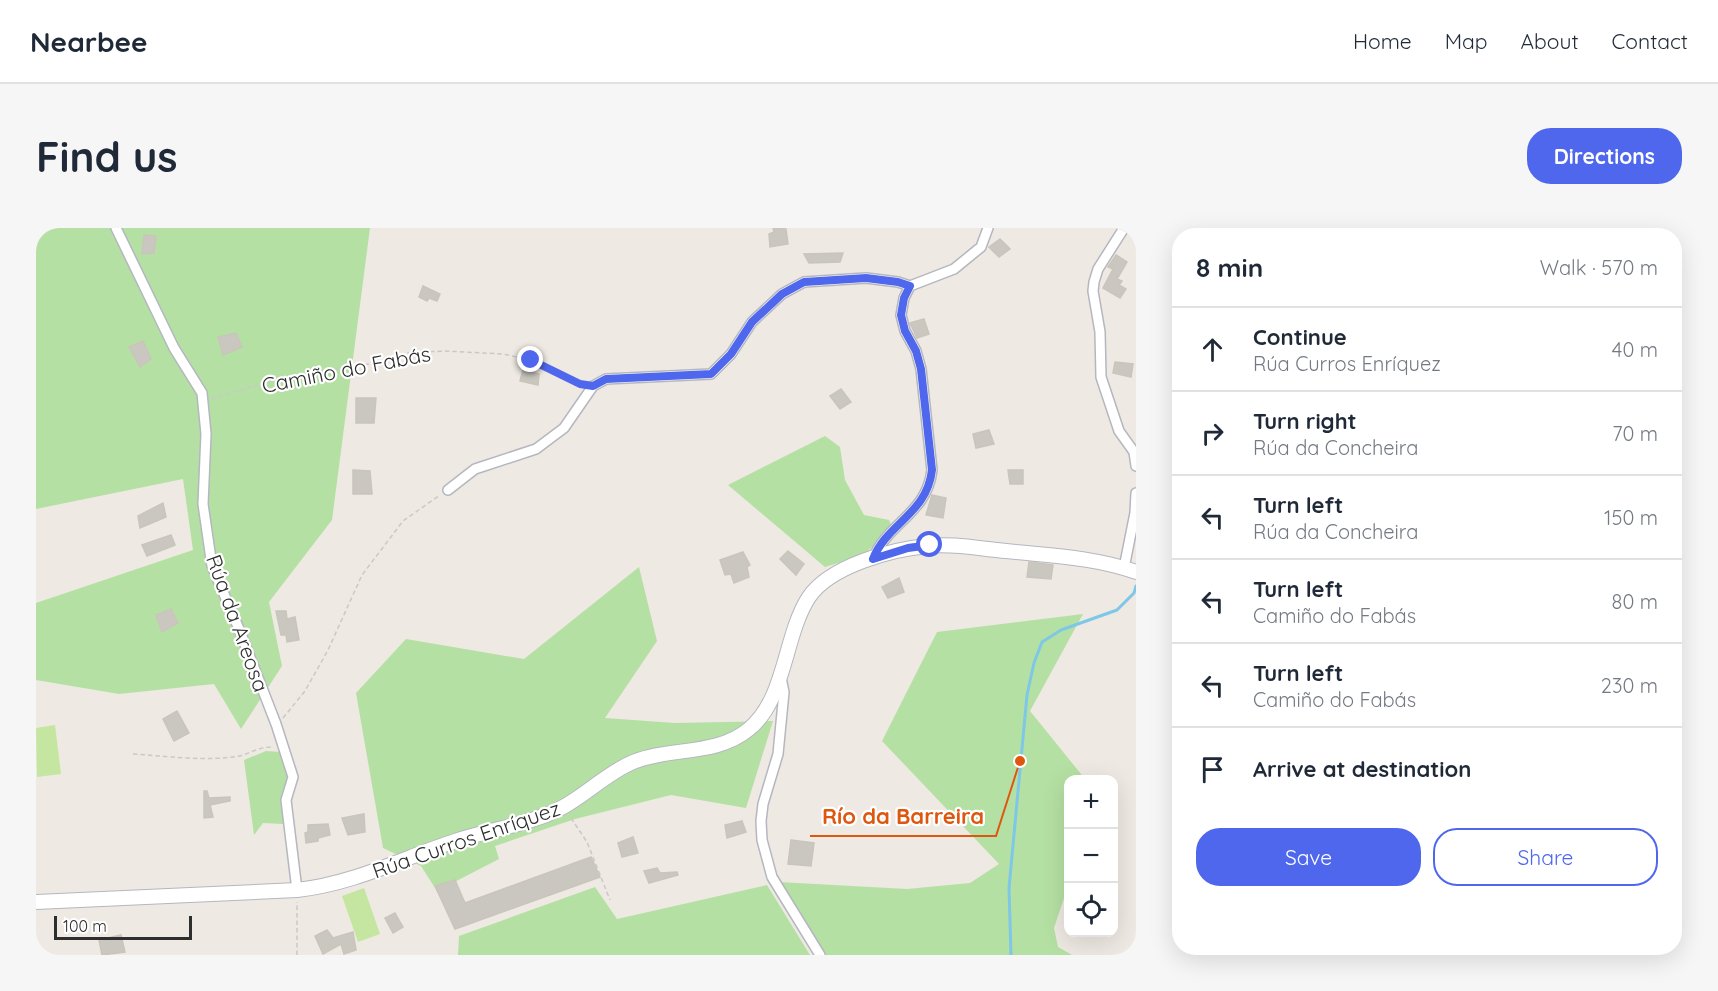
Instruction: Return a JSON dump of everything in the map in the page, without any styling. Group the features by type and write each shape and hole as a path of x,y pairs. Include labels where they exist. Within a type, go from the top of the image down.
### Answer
{"street":[{"name":"Rúa da Areosa","path":"116,228 174,348 202,393 206,434 203,504 212,566 239,629 293,777 286,800 297,890"},
{"path":"448,490 475,469 536,449 564,428 593,386 606,379 711,374 731,354 752,322 782,294 804,282 866,278 910,286 954,269 981,247 988,228"},
{"path":"1124,228 1098,269 1093,291 1100,332 1101,377 1119,431 1134,452 1136,466"},
{"path":"873,559 878,546 920,503 931,485 932,470 921,369 916,351 905,331 901,315 904,298 910,286"},
{"path":"1130,570 1136,493"},
{"name":"Rúa Curros Enríquez","path":"36,902 325,887 457,840 542,817 564,807 614,771 634,762 719,745 737,738 759,720 770,702 802,610 811,595 834,574 908,548 930,545 957,546 1098,561 1130,570"},
{"path":"780,676 784,692 778,754 763,804 762,840 772,876 819,955"}],"path":[{"name":"Camiño do Fabás","path":"203,401 285,377 388,362 406,353 445,351 503,354 531,360 580,384 593,386"},
{"path":"276,726 305,691 328,650 362,576 403,521 448,490"},
{"path":"133,754 218,758 236,757 264,747 284,748"},
{"path":"564,807 587,842 610,900"},
{"path":"297,890 297,955"}],"green space":[{"path":"36,228 370,228 332,520 269,602 282,666 241,729 214,684 119,694 36,680 36,603 193,550 183,479 36,509"},
{"path":"825,436 840,447 845,480 864,515 889,520 892,527 864,555 825,567 728,485"},
{"path":"639,567 657,641 605,718 675,723 773,721 746,808 671,795 575,819 495,846 499,859 437,891 421,866 383,848 356,693 406,639 524,659"},
{"path":"1083,614 1030,711 1082,775 1064,775 1064,898 1054,928 1058,947 1072,955 824,955 779,882 907,889 970,883 999,864 882,741 937,632"},
{"path":"55,725 61,774 37,777 36,728"},
{"path":"266,751 281,752 288,777 283,798 283,824 263,823 254,835 244,760"},
{"path":"767,885 810,955 458,955 459,936 595,887 617,919"},
{"path":"364,888 380,934 358,942 342,896"}],"building":[{"path":"773,228 786,229 788,244 770,247 769,234 774,232"},
{"path":"144,235 156,236 154,253 142,254"},
{"path":"1000,239 1010,249 999,257 989,247"},
{"path":"843,253 840,262 809,263 804,254"},
{"path":"1116,255 1127,262 1117,279 1122,281 1119,285 1126,289 1120,298 1103,288 1113,269 1108,267"},
{"path":"423,286 440,294 437,301 429,298 427,301 419,297"},
{"path":"924,319 929,334 917,338 910,323"},
{"path":"236,333 242,347 223,355 218,337"},
{"path":"143,341 151,359 140,367 129,347"},
{"path":"1115,362 1133,364 1131,377 1113,373"},
{"path":"523,370 539,374 538,385 520,381"},
{"path":"841,389 851,402 840,409 830,396"},
{"path":"356,398 376,398 374,423 356,423"},
{"path":"989,430 994,444 976,448 973,434"},
{"path":"353,470 370,471 372,494 353,494"},
{"path":"1008,470 1023,470 1023,484 1010,484"},
{"path":"932,495 946,498 943,518 926,515"},
{"path":"163,503 166,517 140,528 138,516"},
{"path":"171,535 175,545 147,556 142,545"},
{"path":"788,551 804,564 796,575 780,559"},
{"path":"743,552 750,565 747,567 749,577 734,583 731,574 725,575 720,560"},
{"path":"1029,562 1053,565 1051,579 1027,577"},
{"path":"899,578 904,592 888,598 882,587"},
{"path":"171,609 178,623 162,632 156,615"},
{"path":"276,611 286,611 287,619 295,617 299,640 287,642 286,635 281,635"},
{"path":"177,711 189,733 174,741 163,719"},
{"path":"204,791 207,791 209,798 230,797 230,801 210,805 213,817 204,818"},
{"path":"364,814 365,832 348,835 342,818"},
{"path":"742,821 746,832 727,838 725,825"},
{"path":"328,824 330,835 318,838 318,841 306,843 305,833 308,832 308,825"},
{"path":"633,837 638,853 622,857 618,843"},
{"path":"791,840 814,843 811,866 788,864"},
{"path":"591,857 600,877 455,929 435,886 455,880 465,903"},
{"path":"657,868 660,873 677,872 678,875 649,883 644,871"},
{"path":"395,913 403,927 393,933 385,918"},
{"path":"327,930 333,938 353,932 356,950 344,954 341,944 323,954 315,936"},
{"path":"121,935 125,952 102,955 99,940"}],"waterway":[{"path":"1011,955 1009,888 1027,695 1034,663 1042,642 1061,630 1117,610 1134,593 1136,586"}],"place":[{"name":"Río da Barreira","path":"1020,761"}],"route":[{"path":"531,360 580,384 593,386 606,379 711,374 731,354 752,322 782,294 804,282 866,278 910,286 904,298 901,315 905,331 916,351 921,369 932,470 931,485 920,503 878,546 873,559 908,548 930,545"}]}
